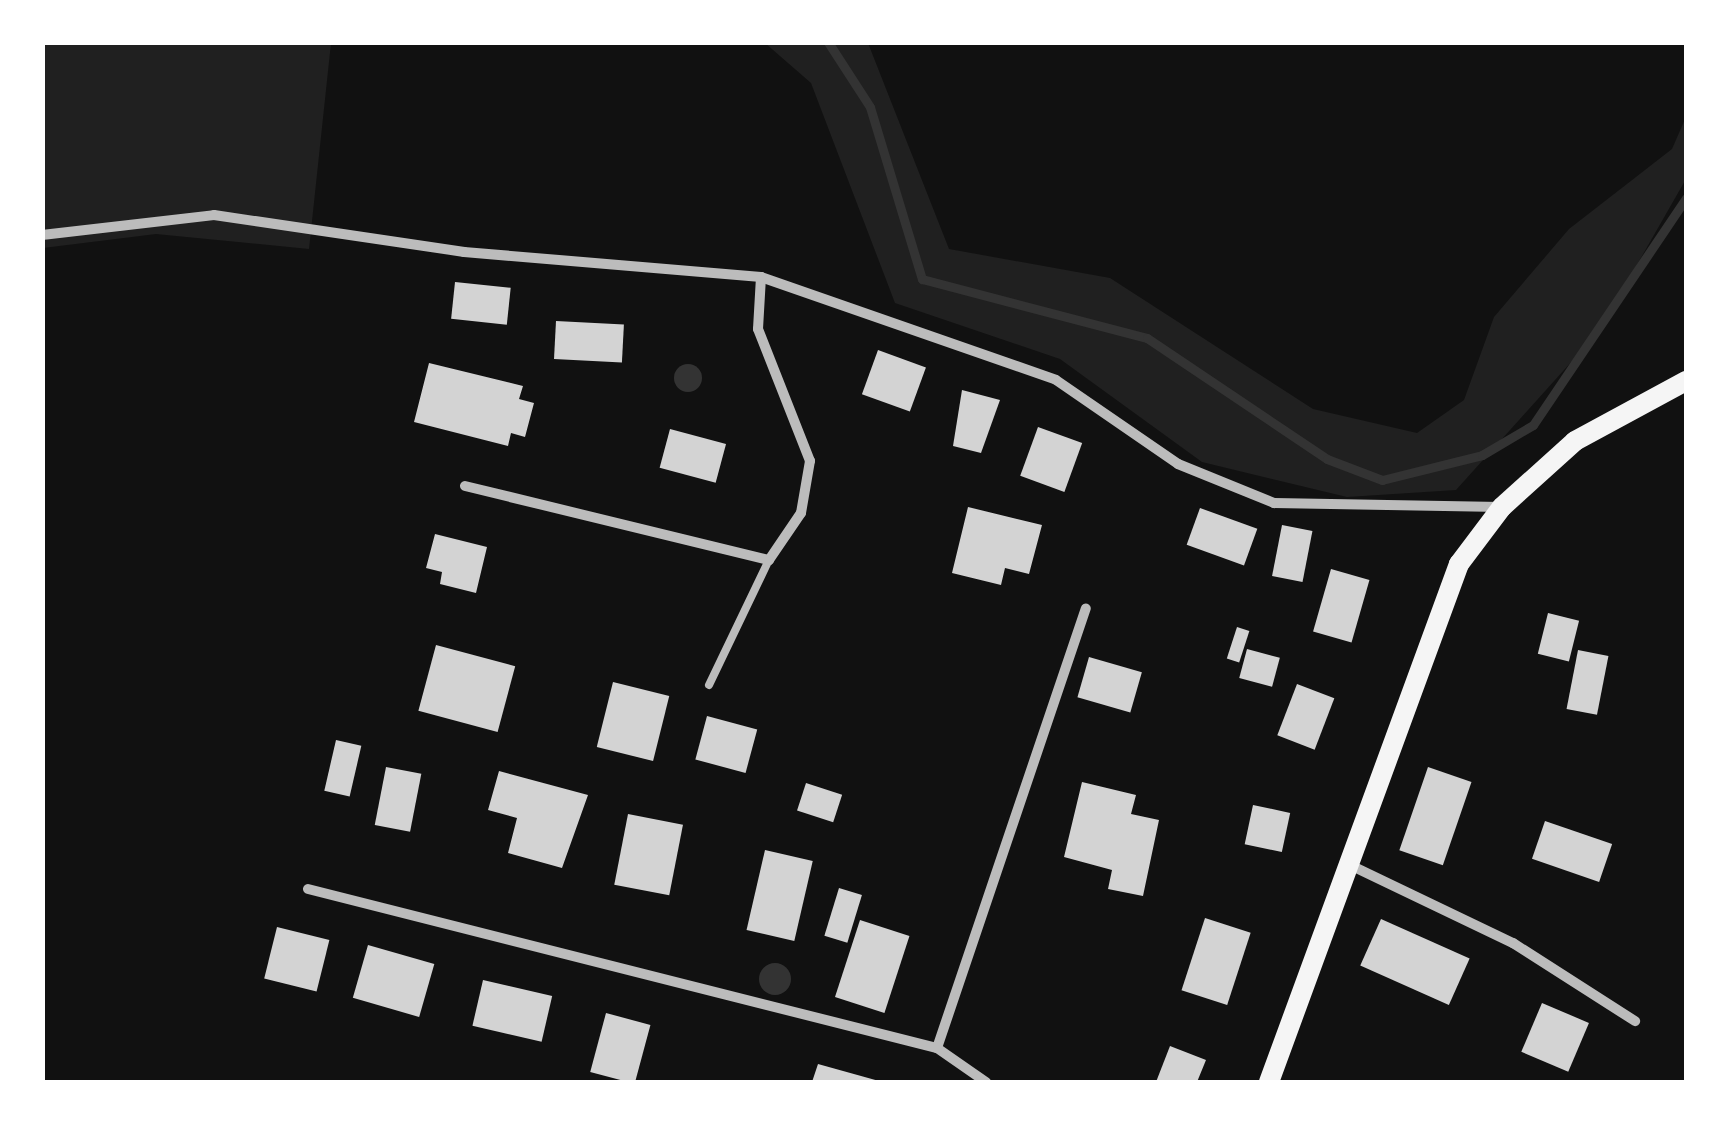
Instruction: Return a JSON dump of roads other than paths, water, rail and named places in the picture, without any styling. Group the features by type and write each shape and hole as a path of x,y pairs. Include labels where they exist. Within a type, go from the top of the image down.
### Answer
{"main road":[{"path":"1270,1082 1344,862 1459,564 1502,508 1576,441 1686,381"}],"street":[{"path":"42,234 214,216 464,252 762,277 1056,380 1178,464 1274,503 1502,508"},
{"path":"465,486 770,560 802,513 810,460 758,328 762,277"},
{"path":"936,1048 1086,609"},
{"path":"1344,862 1513,943 1635,1021"},
{"path":"308,889 936,1048 986,1082"}],"lane":[{"path":"709,685 770,560"}],"waterway":[{"path":"828,42 870,107 922,279 1147,338 1327,459 1382,480 1482,455 1533,425 1686,198"}]}
